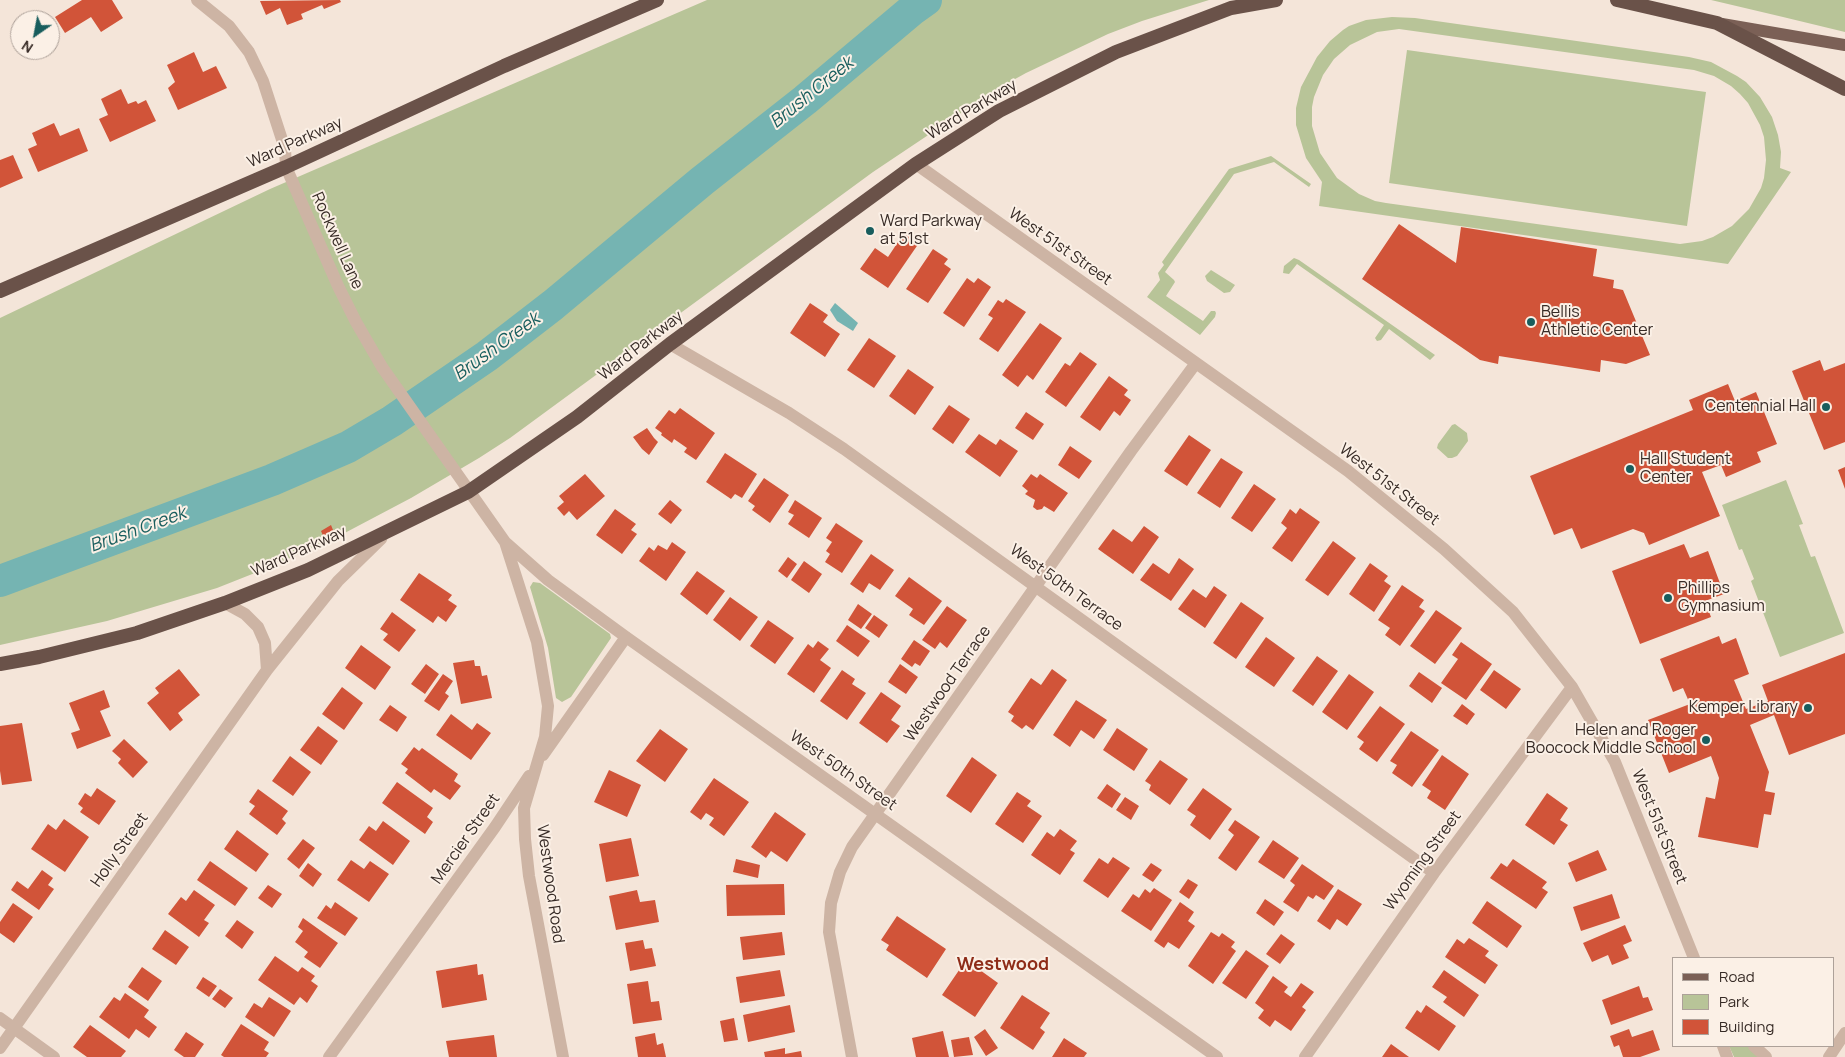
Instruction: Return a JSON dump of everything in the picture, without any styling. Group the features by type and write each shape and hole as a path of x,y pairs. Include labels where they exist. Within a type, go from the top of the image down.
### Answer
{"highway":[{"name":"Ward Parkway","path":"0,291 286,167 504,66 657,0"},
{"name":"Ward Parkway","path":"0,664 39,657 137,633 224,603 308,570 468,492 577,417 670,344 916,164 999,111 1116,52 1231,8 1276,0"},
{"path":"1617,0 1717,23 1845,89"}],"main road":[{"path":"1717,23 1845,45"}],"street":[{"name":"Rockwell Lane","path":"197,0 229,26 249,52 263,81 285,149 286,167 338,286 382,366 468,492"},
{"name":"West 51st Street","path":"916,164 1348,471 1444,549 1513,612 1572,687 1615,762 1694,957"},
{"name":"West 50th Terrace","path":"670,344 789,412 844,449 1434,873"},
{"name":"Westwood Terrace","path":"852,1057 829,932 831,904 840,872 852,847 1196,363"},
{"name":"West 50th Street","path":"468,492 505,542 548,580 1217,1057"},
{"name":"Holly Street","path":"0,1048 267,670 338,581 381,539 383,533"},
{"name":"Westwood Road","path":"505,542 537,642 548,706 545,737 524,808 525,839 529,876 562,1057"},
{"path":"224,603 245,614 258,627 265,643 267,670"},
{"name":"Mercier Street","path":"329,1057 495,828 535,767 626,637"},
{"name":"Wyoming Street","path":"1305,1057 1434,873 1572,687"},
{"path":"0,1018 54,1057"},
{"path":"1830,1057 1845,1033"},
{"path":"1755,1047 1766,1057"}],"green space":[{"path":"707,0 1209,0 1108,34 997,89 873,172 510,438 411,498 339,536 217,588 107,621 0,645 0,318 270,189"},
{"path":"1711,0 1845,0 1845,32 1783,17"},
{"path":"1392,17 1415,18 1689,57 1711,62 1746,82 1760,97 1772,117 1778,135 1781,152 1780,168 1791,172 1728,264 1319,206 1322,182 1306,158 1296,125 1296,108 1301,87 1317,57 1330,41 1349,26 1366,20","holes":["1399,29 1694,70 1714,76 1731,86 1748,103 1764,137 1766,160 1761,188 1749,209 1732,226 1702,241 1680,244 1375,201 1359,194 1337,178 1320,153 1312,126 1314,97 1323,75 1334,59 1350,45 1377,32"]},
{"path":"1407,50 1706,92 1687,226 1389,183"},
{"path":"1271,156 1311,184 1309,187 1274,162 1234,174 1165,272 1175,282 1166,296 1203,321 1211,311 1215,311 1215,317 1200,335 1147,297 1160,280 1158,273 1164,265 1162,262 1229,169"},
{"path":"1294,258 1435,355 1430,360 1389,329 1381,340 1377,341 1375,338 1384,325 1297,264 1289,274 1283,273 1284,266"},
{"path":"1211,270 1235,285 1230,292 1224,293 1207,281 1205,276"},
{"path":"1455,424 1467,433 1468,441 1457,456 1448,458 1437,448 1452,425"},
{"path":"1786,480 1803,524 1799,525 1811,557 1815,556 1844,633 1780,657 1751,581 1754,579 1742,549 1739,550 1722,505"},
{"path":"533,582 540,583 610,634 611,638 571,697 562,702 556,698 548,648 530,587"},
{"path":"1729,1047 1749,1047 1760,1057 1734,1057"}],"water":[{"path":"835,303 858,323 853,331 837,321 830,310"}],"building":[{"path":"82,0 112,0 123,18 101,32 91,17 65,33 60,25 60,14"},
{"path":"340,0 341,2 324,9 322,5 301,14 303,19 287,25 280,8 266,15 260,1"},
{"path":"194,52 203,72 216,66 227,88 178,110 168,88 175,82 167,65"},
{"path":"121,89 128,104 136,101 138,104 146,100 156,121 110,142 99,119 108,115 101,99"},
{"path":"54,123 60,136 79,128 88,151 38,172 28,149 37,145 32,133"},
{"path":"13,155 23,178 0,188 0,160"},
{"name":"Bellis Athletic Center","path":"1399,224 1456,263 1461,227 1597,249 1593,276 1614,280 1613,288 1623,290 1650,355 1626,364 1601,360 1600,372 1499,356 1498,364 1480,360 1362,279"},
{"path":"906,230 921,240 888,288 860,269 875,248 888,257"},
{"path":"933,249 948,259 944,264 951,269 928,303 906,289"},
{"path":"967,278 974,283 978,278 991,287 964,327 943,313"},
{"path":"1006,299 1026,312 998,352 979,339 993,318 988,315 998,300 1003,303"},
{"path":"810,303 828,315 823,322 840,334 825,357 790,333"},
{"path":"1040,323 1062,338 1033,380 1027,375 1018,387 1002,375"},
{"path":"869,338 896,356 874,388 847,370"},
{"path":"1080,352 1097,364 1066,407 1045,392 1065,363 1070,366"},
{"name":"Centennial Hall","path":"1820,360 1824,371 1845,363 1845,442 1824,450 1792,371"},
{"path":"908,369 934,387 915,415 889,396"},
{"path":"1109,376 1128,390 1124,395 1131,400 1120,416 1114,411 1100,431 1080,417"},
{"name":"Hall Student Center","path":"1728,384 1735,401 1756,392 1777,444 1757,452 1761,462 1726,477 1721,465 1702,472 1720,516 1649,545 1644,533 1633,529 1581,549 1572,528 1554,535 1530,476 1693,410 1689,400"},
{"path":"949,405 970,419 953,444 932,429"},
{"path":"680,408 715,433 696,460 684,452 687,448 674,439 672,443 655,428 669,410 675,414"},
{"path":"1026,412 1044,424 1033,440 1015,428"},
{"path":"647,428 658,442 649,455 633,437"},
{"path":"979,434 996,445 1000,439 1018,451 1000,477 965,452"},
{"path":"1189,435 1211,450 1187,486 1164,471"},
{"path":"1070,446 1092,461 1079,479 1058,465"},
{"path":"725,453 757,474 742,498 735,494 731,499 706,482"},
{"path":"1221,458 1243,472 1220,508 1197,493"},
{"path":"1845,467 1845,489 1838,470"},
{"path":"585,474 605,496 577,520 569,511 564,516 557,508 564,502 559,496"},
{"path":"1031,474 1037,478 1040,474 1068,493 1054,512 1044,506 1042,509 1037,510 1033,507 1035,500 1025,494 1028,491 1022,486"},
{"path":"764,478 789,495 770,523 752,510 755,506 748,501"},
{"path":"1254,484 1276,499 1252,532 1231,518"},
{"path":"670,500 682,510 671,524 658,514"},
{"path":"795,500 822,518 809,538 788,524 794,515 788,512"},
{"path":"1300,508 1320,522 1292,562 1272,548 1287,528 1281,523 1290,509 1296,514"},
{"path":"615,509 636,524 631,530 637,534 622,554 596,535"},
{"path":"836,523 863,541 842,573 825,562 830,554 826,551 832,542 826,538"},
{"path":"331,525 335,535 325,540 321,531"},
{"path":"1144,526 1159,537 1133,574 1098,549 1113,529 1132,542"},
{"path":"1333,541 1356,558 1328,596 1305,580"},
{"path":"672,542 686,552 666,581 639,561 649,547 654,551 658,545 667,550"},
{"name":"Phillips Gymnasium","path":"1684,544 1690,558 1708,551 1724,594 1705,601 1711,617 1640,644 1612,571"},
{"path":"871,554 894,570 880,590 869,583 863,593 850,584"},
{"path":"788,557 797,564 787,578 778,571"},
{"path":"1179,558 1194,569 1171,601 1140,580 1153,563 1169,574"},
{"path":"804,561 822,574 809,593 791,580"},
{"path":"1370,563 1388,576 1384,581 1391,586 1374,612 1349,594"},
{"path":"697,571 725,591 707,615 680,594"},
{"path":"419,573 452,595 448,600 457,606 446,622 438,616 433,623 400,600"},
{"path":"909,577 942,601 924,625 909,615 913,609 895,596"},
{"path":"1402,585 1424,600 1419,607 1425,611 1400,646 1385,635 1390,628 1378,620"},
{"path":"1214,586 1227,595 1205,628 1178,609 1193,589 1206,598"},
{"path":"730,597 758,617 740,641 713,620"},
{"path":"1241,602 1264,618 1236,659 1213,643"},
{"path":"858,604 872,614 861,629 848,620"},
{"path":"947,606 967,620 947,648 940,642 935,649 922,640"},
{"path":"1436,610 1462,628 1435,664 1410,646"},
{"path":"392,612 416,630 399,652 383,640 388,634 380,629"},
{"path":"874,615 888,625 879,638 865,628"},
{"path":"768,620 794,638 775,664 750,646"},
{"path":"847,625 870,641 858,657 836,641"},
{"name":"Helen and Roger Boocock Middle School","path":"1719,636 1722,644 1736,638 1749,674 1734,680 1746,709 1768,701 1762,685 1845,653 1845,734 1789,755 1774,715 1750,725 1769,772 1765,791 1775,793 1771,815 1764,814 1758,848 1698,837 1706,797 1715,799 1719,778 1711,756 1669,773 1648,720 1690,704 1683,688 1673,692 1660,659"},
{"path":"1266,637 1295,658 1274,687 1245,667"},
{"path":"914,640 930,651 920,666 915,663 912,667 901,659"},
{"path":"818,641 829,649 820,660 831,668 814,693 787,674 808,644 813,648"},
{"path":"1461,642 1492,664 1466,700 1441,683 1458,659 1452,655"},
{"path":"361,645 391,667 375,690 345,668"},
{"path":"1317,656 1338,671 1313,706 1292,691"},
{"path":"474,660 475,666 480,666 482,676 487,675 492,698 461,704 453,663"},
{"path":"426,664 439,674 425,694 411,684"},
{"path":"900,664 918,677 906,694 888,682"},
{"path":"179,669 200,695 178,713 183,720 170,731 147,703 159,693 155,688"},
{"path":"1052,669 1067,680 1033,730 1026,725 1022,729 1011,721 1014,716 1008,712 1031,678 1041,685"},
{"path":"842,670 855,679 852,684 866,693 847,720 820,701"},
{"path":"1494,670 1521,689 1506,709 1480,690"},
{"path":"1419,672 1442,688 1432,703 1409,686"},
{"path":"443,674 453,681 445,693 449,696 439,711 424,701"},
{"path":"1349,674 1374,692 1347,730 1322,712"},
{"path":"342,687 363,703 344,730 322,714"},
{"path":"104,690 110,707 100,711 111,736 77,749 71,733 80,730 69,703"},
{"path":"881,692 901,706 891,720 900,726 887,743 859,723"},
{"path":"1076,700 1107,720 1094,739 1081,730 1070,747 1053,735"},
{"path":"1462,704 1475,714 1467,725 1453,716"},
{"path":"390,705 407,717 397,732 379,720"},
{"path":"1380,706 1405,724 1377,762 1359,749 1364,742 1357,737"},
{"path":"451,714 472,730 477,723 491,733 471,760 436,735"},
{"path":"22,723 32,781 2,785 0,771 0,726"},
{"path":"318,726 338,741 321,765 300,750"},
{"path":"1117,728 1148,749 1134,771 1103,750"},
{"path":"660,729 688,749 665,782 636,761"},
{"path":"1411,731 1439,750 1412,787 1392,773 1397,765 1390,761"},
{"path":"124,739 148,762 133,778 118,763 121,759 112,751"},
{"path":"414,747 419,751 422,748 458,774 454,781 461,786 450,800 434,789 431,793 405,773 408,769 401,764"},
{"path":"1442,755 1469,774 1445,810 1427,798 1431,791 1422,785"},
{"path":"290,756 311,772 293,796 272,781"},
{"path":"972,757 997,775 971,813 946,796"},
{"path":"1160,760 1188,779 1170,805 1149,790 1151,785 1145,781"},
{"path":"609,770 641,785 627,817 594,802"},
{"path":"714,778 749,802 724,836 709,825 714,818 706,813 701,820 690,812"},
{"path":"397,782 433,808 427,817 433,822 425,834 382,803"},
{"path":"1107,784 1121,794 1112,808 1097,798"},
{"path":"97,788 116,801 99,825 80,812 83,808 78,804 85,793 91,797"},
{"path":"1203,788 1232,809 1210,840 1190,825 1196,816 1187,810"},
{"path":"258,789 288,811 282,819 286,823 277,835 249,814 255,806 249,802"},
{"path":"1017,792 1031,801 1027,806 1042,816 1023,843 995,824"},
{"path":"1547,793 1568,808 1560,820 1568,825 1554,845 1525,825"},
{"path":"1125,797 1139,806 1131,820 1116,810"},
{"path":"775,812 806,834 787,862 771,851 766,858 751,847"},
{"path":"64,819 89,837 65,872 31,849 48,824 56,830"},
{"path":"1235,820 1260,837 1236,871 1218,858 1234,835 1228,830"},
{"path":"383,821 410,841 393,865 359,840 369,826 376,831"},
{"path":"1060,829 1077,841 1070,850 1075,853 1060,875 1031,855 1047,832 1054,837"},
{"path":"237,830 269,854 256,872 224,849"},
{"path":"631,838 639,876 606,882 599,844"},
{"path":"303,839 315,848 299,869 287,859"},
{"path":"1273,840 1299,858 1284,879 1258,862"},
{"path":"1598,850 1607,870 1576,882 1568,863"},
{"path":"1113,857 1130,868 1108,898 1083,881 1099,858 1108,864"},
{"path":"736,859 760,865 758,878 733,872"},
{"path":"1513,859 1547,882 1542,888 1548,892 1536,909 1490,878 1501,863 1507,867"},
{"path":"351,860 364,869 370,861 389,874 369,902 337,880"},
{"path":"210,861 248,888 235,906 197,880"},
{"path":"308,863 322,874 313,887 299,876"},
{"path":"1151,863 1162,870 1153,882 1142,875"},
{"path":"1302,864 1334,886 1324,900 1316,895 1313,899 1308,896 1298,912 1283,902 1295,885 1290,881"},
{"path":"42,870 53,878 48,885 54,889 39,910 11,890 17,881 28,889"},
{"path":"1188,879 1198,885 1189,899 1179,892"},
{"path":"784,884 785,915 727,916 726,885"},
{"path":"268,885 282,894 272,908 258,898"},
{"path":"1154,888 1172,900 1151,931 1121,911 1133,894 1139,898 1145,889 1150,893"},
{"path":"1338,889 1362,904 1347,926 1337,919 1330,930 1317,921"},
{"path":"194,890 215,905 204,920 209,923 199,937 168,914 181,897 186,901"},
{"path":"637,890 640,902 655,900 659,922 616,930 609,896"},
{"path":"1612,894 1620,918 1581,931 1573,907"},
{"path":"1265,899 1284,912 1274,926 1256,913"},
{"path":"1487,901 1522,926 1507,948 1472,923"},
{"path":"335,902 358,918 345,936 317,918 326,905 331,909"},
{"path":"1180,902 1194,912 1188,921 1195,926 1179,949 1168,942 1164,948 1154,941"},
{"path":"13,903 33,917 14,943 0,933 0,922"},
{"path":"897,916 946,949 927,978 886,950 889,945 881,940"},
{"path":"303,918 338,943 320,968 304,957 308,952 295,942 303,931 298,927"},
{"path":"237,920 254,932 242,949 225,936"},
{"path":"1625,925 1632,941 1623,945 1629,958 1612,965 1608,955 1592,962 1583,943"},
{"path":"165,930 189,947 176,965 152,949"},
{"path":"782,932 785,955 743,960 740,937"},
{"path":"1211,932 1219,937 1222,933 1235,942 1231,947 1236,951 1213,984 1188,966"},
{"path":"1281,934 1295,944 1280,964 1266,954"},
{"path":"1469,938 1489,951 1485,956 1498,965 1485,984 1445,957 1457,939 1464,944"},
{"path":"643,940 645,949 652,948 656,966 630,971 625,943"},
{"path":"1246,950 1269,966 1246,999 1222,983"},
{"path":"275,956 298,972 302,967 315,976 311,981 318,986 307,1003 300,997 294,1005 258,980"},
{"path":"966,960 998,983 975,1017 942,995"},
{"path":"477,964 478,975 483,974 487,1000 442,1008 436,971"},
{"path":"142,967 162,981 148,1001 128,987"},
{"path":"780,970 785,996 740,1003 736,977"},
{"path":"1444,970 1479,995 1464,1017 1443,1002 1447,997 1432,987"},
{"path":"1273,976 1288,987 1284,992 1291,997 1301,983 1314,992 1302,1007 1306,1010 1291,1031 1275,1020 1270,1027 1258,1018 1264,1010 1255,1003"},
{"path":"203,977 217,986 209,997 196,988"},
{"path":"648,981 651,1002 659,1001 662,1020 633,1024 627,984"},
{"path":"1639,986 1643,998 1648,997 1653,1010 1611,1025 1602,1000"},
{"path":"220,989 233,998 225,1008 212,999"},
{"path":"125,993 149,1010 144,1017 157,1027 149,1038 136,1029 129,1039 99,1017 114,997 120,1001"},
{"path":"1022,995 1050,1013 1040,1028 1045,1032 1033,1050 1000,1028"},
{"path":"269,997 291,1011 274,1037 245,1017 254,1003 262,1008"},
{"path":"790,1005 795,1032 748,1042 743,1015"},
{"path":"1426,1005 1456,1026 1439,1051 1405,1028 1417,1010 1421,1013"},
{"path":"734,1018 738,1040 724,1042 720,1021"},
{"path":"241,1024 269,1042 264,1050 269,1053 266,1057 224,1057 221,1055"},
{"path":"90,1025 126,1051 121,1057 87,1057 73,1047"},
{"path":"985,1029 998,1048 986,1056 974,1037"},
{"path":"1629,1029 1632,1037 1653,1030 1660,1050 1640,1057 1623,1057 1619,1045 1614,1047 1610,1036"},
{"path":"943,1031 949,1057 916,1057 912,1038"},
{"path":"186,1032 204,1044 195,1057 184,1057 174,1050"},
{"path":"655,1033 657,1045 663,1043 666,1057 638,1057 635,1037"},
{"path":"494,1035 497,1057 449,1057 446,1041"},
{"path":"969,1037 973,1055 954,1057 951,1040"},
{"path":"1064,1038 1087,1053 1084,1057 1052,1057"},
{"path":"1391,1044 1409,1057 1382,1057"},
{"path":"785,1048 785,1054 801,1051 802,1057 765,1057 764,1052"}],"waterway":[{"name":"Brush Creek","path":"0,581 272,480 348,447 392,421 487,356 553,305 702,181 805,100 926,0"}],"place":[{"name":"Ward Parkway at 51st","path":"870,231"},
{"name":"Bellis Athletic Center","path":"1531,322"},
{"name":"Centennial Hall","path":"1826,407"},
{"name":"Hall Student Center","path":"1630,469"},
{"name":"Phillips Gymnasium","path":"1668,598"},
{"name":"Kemper Library","path":"1808,708"},
{"name":"Helen and Roger Boocock Middle School","path":"1706,740"}],"district":[{"name":"Westwood","path":"1003,965"}]}
